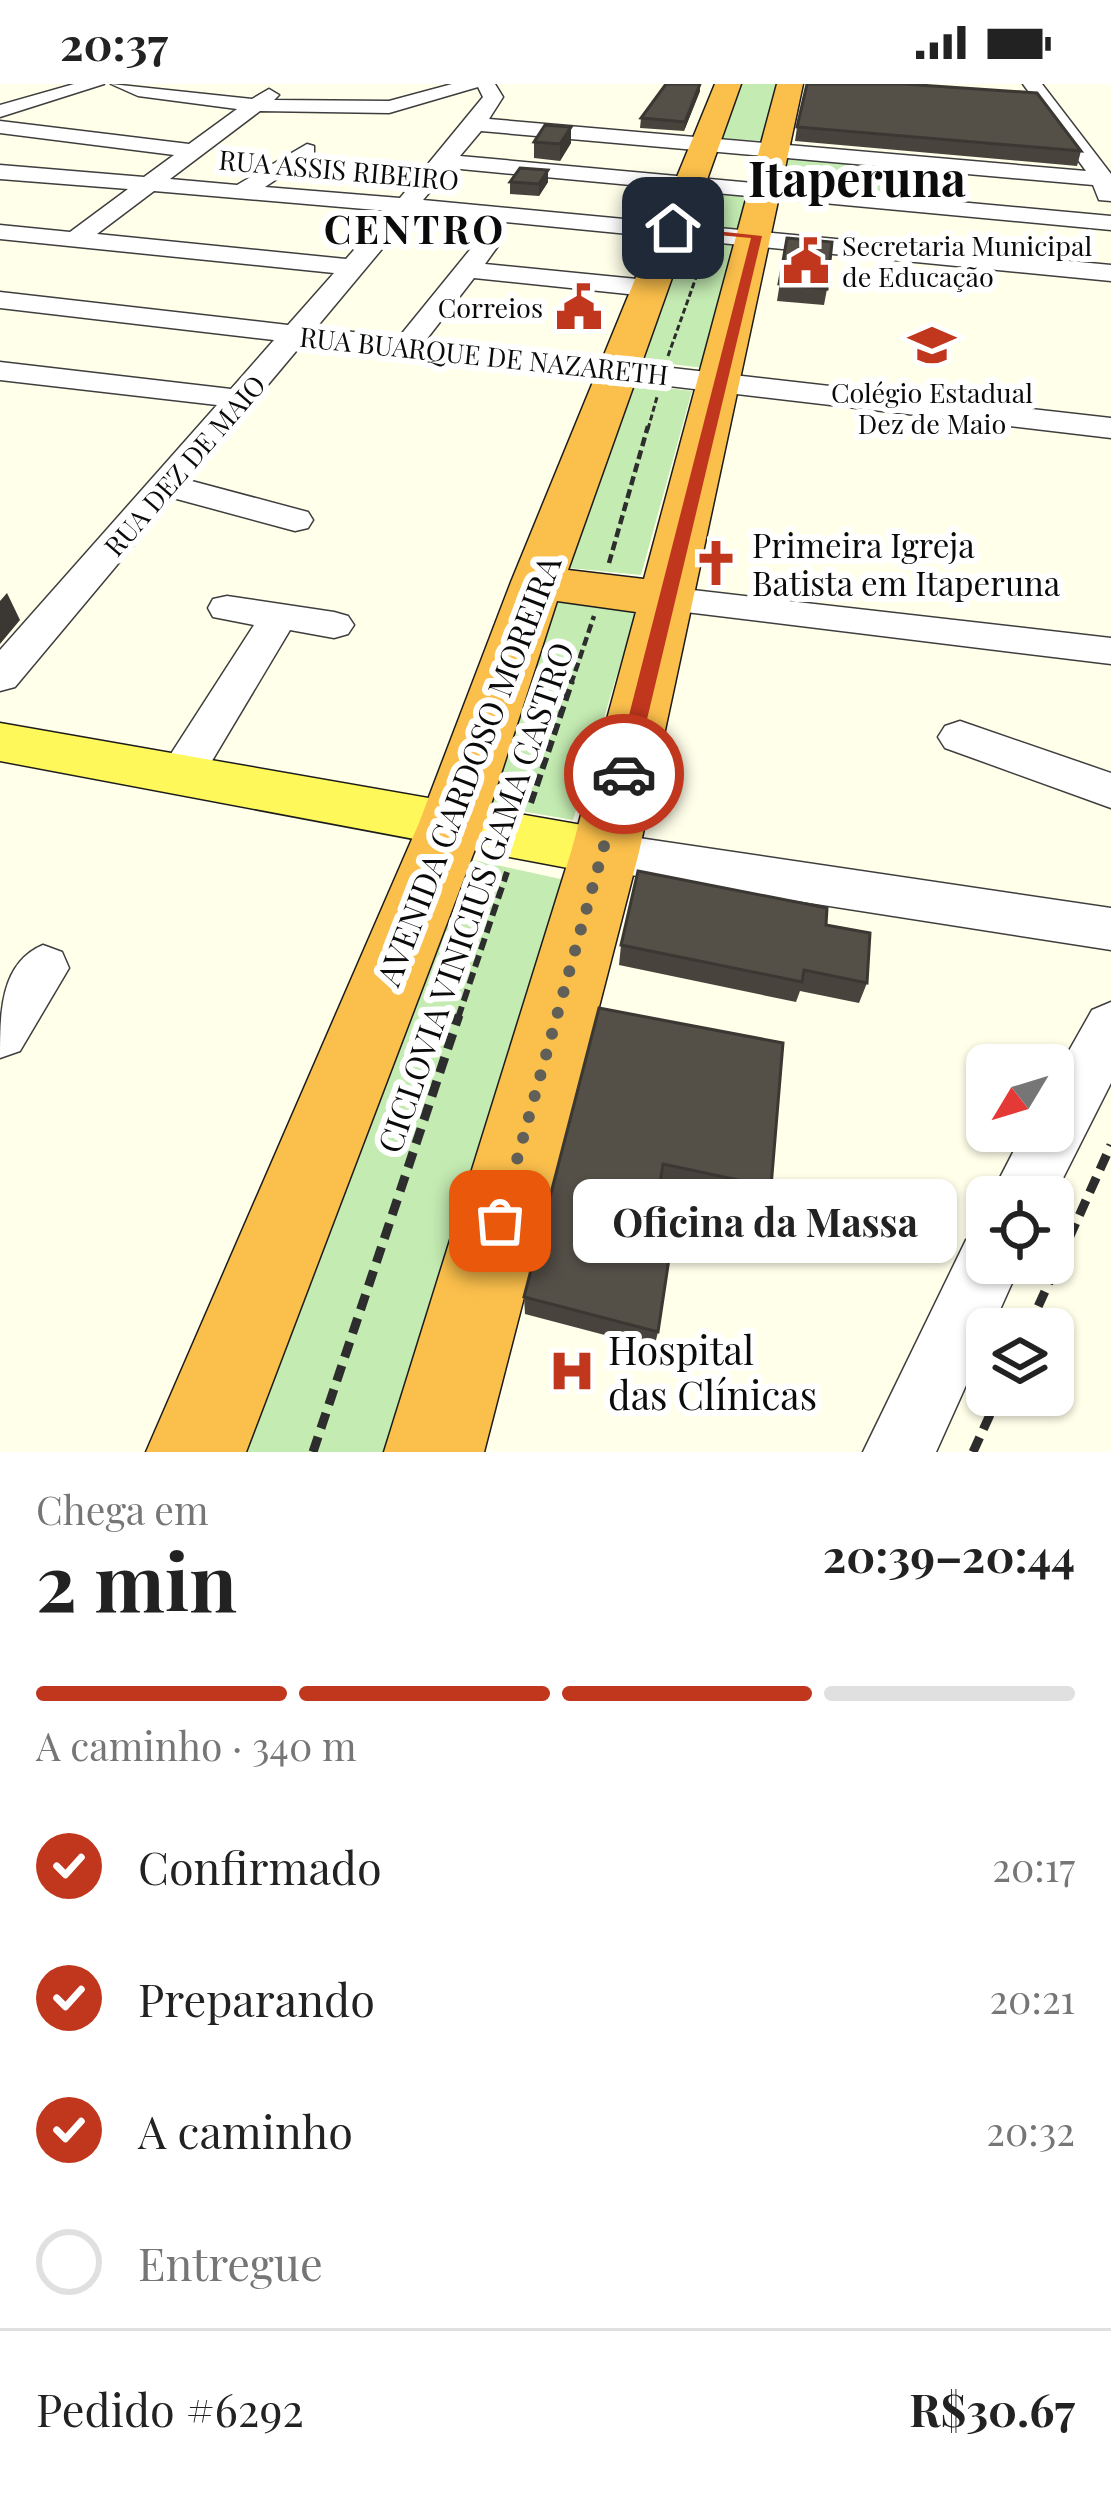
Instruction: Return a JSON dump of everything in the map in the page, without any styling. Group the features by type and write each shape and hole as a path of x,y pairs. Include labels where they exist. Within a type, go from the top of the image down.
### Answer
{"highway":[{"name":"AVENIDA CARDOSO MOREIRA","path":"434,1452 604,852 720,381 728,84"},
{"name":"AVENIDA CARDOSO MOREIRA","path":"196,1452 452,823 537,582 640,372 647,288 725,195 790,84"},
{"path":"537,582 667,599"}],"main road":[{"path":"0,742 604,852"}],"street":[{"path":"0,111 95,84"},
{"path":"74,241 284,84"},
{"path":"44,133 132,97 383,107 471,84"},
{"name":"RUA DEZ DE MAIO","path":"0,677 476,124 493,97 486,84"},
{"path":"1006,95 1037,90 1103,179 1111,209"},
{"path":"476,124 725,195 1111,273"},
{"path":"0,127 193,151"},
{"path":"243,190 307,150"},
{"path":"442,161 725,195 1111,223"},
{"path":"725,195 908,162 1103,179"},
{"path":"907,206 908,162"},
{"name":"RUA ASSIS RIBEIRO","path":"0,172 511,214 725,195"},
{"path":"406,346 511,214"},
{"path":"0,232 352,267"},
{"path":"468,270 647,288"},
{"name":"RUA BUARQUE DE NAZARETH","path":"0,300 1111,428"},
{"path":"0,371 241,399"},
{"path":"0,403 34,375"},
{"path":"166,485 295,520"},
{"path":"667,599 1111,651"},
{"path":"227,608 334,625"},
{"path":"181,774 278,616"},
{"path":"960,737 1111,791"},
{"path":"604,852 1111,929"},
{"path":"0,1033 44,968"},
{"path":"1032,1176 1111,1027"},
{"path":"899,1452 979,1284"}],"path":[{"name":"CICLOVIA VINICIUS GAMA CASTRO","path":"313,1452 602,590 640,372 725,195"},
{"path":"1037,1308 1111,1145"},
{"path":"973,1452 989,1416"}],"green space":[{"path":"739,84 782,84 764,141 721,138"},
{"path":"790,154 901,163 900,201 780,191"},
{"path":"701,189 750,194 740,231 689,226"},
{"path":"685,235 741,240 704,368 637,360"},
{"path":"624,383 692,391 641,575 559,567"},
{"path":"560,596 638,605 573,820 480,804"},
{"path":"456,856 565,880 392,1452 243,1452"}],"building":[{"path":"666,84 700,84 685,122 641,118"},
{"path":"807,84 904,84 1037,93 1081,151 797,127"},
{"path":"545,125 571,127 560,144 534,142"},
{"path":"520,168 548,170 539,184 510,182"},
{"name":"Secretaria Municipal de Educação","path":"787,238 832,242 827,289 779,284"},
{"path":"638,871 827,908 826,925 870,933 867,983 804,970 802,982 621,945"},
{"path":"599,1008 783,1043 771,1187 663,1164 653,1227 673,1232 658,1332 524,1297"}],"way so far":[{"path":"500,1221 624,774"}],"place":[{"name":"Secretaria Municipal de Educação","path":"806,261"},
{"name":"Correios","path":"579,307"},
{"name":"Colégio Estadual Dez de Maio","path":"932,345"},
{"name":"Primeira Igreja Batista em Itaperuna","path":"716,563"},
{"name":"Oficina da Massa","path":"500,1221"},
{"name":"Hospital das Clínicas","path":"572,1371"}],"district":[{"name":"Itaperuna","path":"857,177"},
{"name":"CENTRO","path":"415,228"}],"route":[{"path":"624,774 757,236 673,228"}]}
